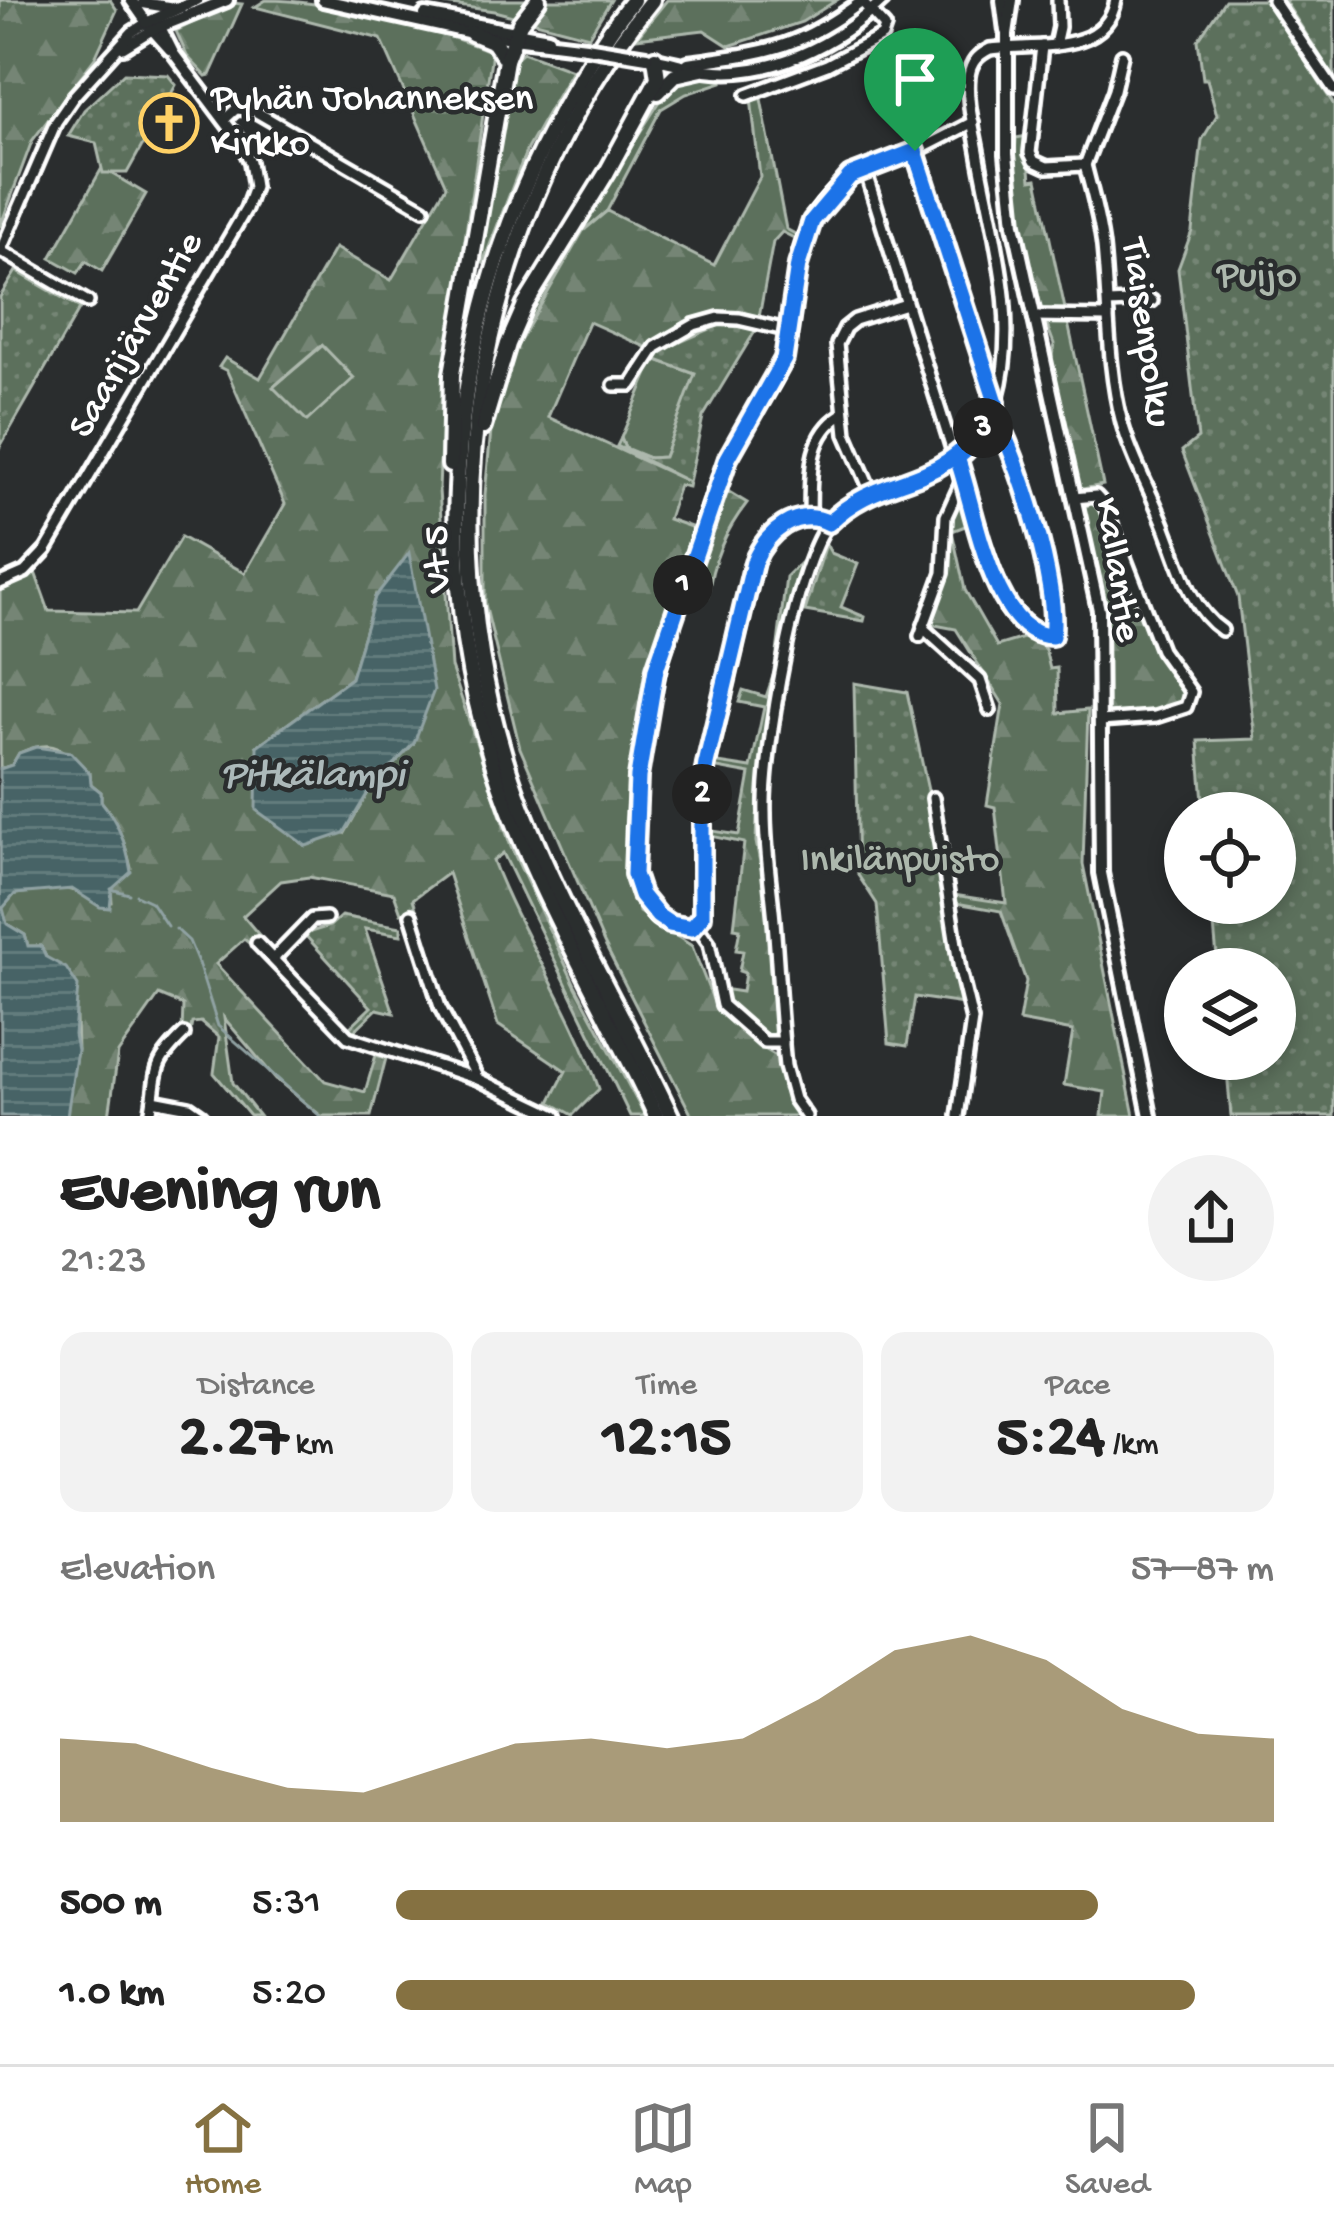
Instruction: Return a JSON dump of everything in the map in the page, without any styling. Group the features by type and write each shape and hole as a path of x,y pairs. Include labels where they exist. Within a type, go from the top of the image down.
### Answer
{"highway":[{"path":"464,492 450,474 452,374 506,60 515,35 538,0"},
{"name":"Vt 5","path":"652,0 583,100 524,225 487,350 464,492 479,648 512,778 551,873 671,1116"},
{"name":"Vt 5","path":"627,5 537,157 508,230 474,347 464,492 462,620 492,760 541,888 656,1116"},
{"path":"472,33 494,42 506,60"},
{"path":"607,172 658,78 651,58"},
{"path":"464,492 508,344 549,263 663,85 675,76 702,69"}],"main road":[{"path":"153,25 197,0"},
{"path":"153,25 227,0"},
{"path":"323,0 472,33 515,35"},
{"path":"352,0 702,69 742,70 793,58 827,42 866,5"},
{"path":"685,64 769,52 883,0"},
{"name":"Kallantie","path":"1002,0 1008,41"},
{"name":"Kallantie","path":"1012,0 1007,154 1012,201 1099,610 1101,873 1150,1116"},
{"path":"138,1 178,8"},
{"path":"138,1 153,25"}],"street":[{"path":"1055,45 1058,0"},
{"path":"806,1116 788,1084 764,816 798,595 829,523 872,494 957,458 994,407 1007,326 973,122 972,65 978,55 1008,41 1055,45 1094,34 1111,16 1116,0"},
{"path":"1273,0 1334,90"},
{"path":"748,95 827,65 882,36 885,27 866,5"},
{"path":"88,302 0,251 56,122 133,32 153,25"},
{"name":"Saarijärventie","path":"0,583 25,572 46,550 254,188 250,162 224,120 153,25"},
{"path":"1042,46 1031,157 1042,166 1085,165 1122,55"},
{"path":"224,120 236,109 253,110 424,209"},
{"path":"697,926 682,927 658,916 636,883 633,829 656,669 692,556 728,458 778,374 790,331 798,265 812,221 844,180 973,122"},
{"path":"865,170 1006,607 1036,634 1052,636 1049,579 915,151"},
{"name":"Tiaisenpolku","path":"1085,165 1102,242 1117,400 1138,473 1205,619 1222,630"},
{"path":"1108,303 1152,301"},
{"path":"872,494 842,415 837,354 842,334 855,320 906,304"},
{"path":"1034,316 1108,317"},
{"path":"614,385 631,385 656,347 714,319 739,319 790,331"},
{"path":"810,517 816,440 823,428 842,415"},
{"path":"962,481 946,516 943,573 922,632 980,680 990,710"},
{"path":"1074,498 1096,496 1105,506 1161,650 1190,692 1186,706 1170,715 1100,722"},
{"path":"783,1042 764,1042 722,1005 709,943 697,926 704,892 702,789 754,562 763,544 795,519 810,517 829,523"},
{"path":"933,798 959,970 972,1020 958,1116"},
{"path":"411,915 440,1007 478,1079"},
{"path":"274,958 312,920 326,918"},
{"path":"257,944 347,1037 478,1079 556,1116"},
{"path":"150,1116 156,1067 184,1034"},
{"path":"153,1100 189,1107 202,1116"}],"green space":[{"path":"0,0 110,0 117,10 95,58 32,141 0,227"},
{"path":"266,0 349,10 492,52 443,392 439,490 451,667 511,847 575,985 645,1116 630,1116 503,853 493,861 599,1089 573,1115 550,1102 566,1071 498,1025 448,873 413,899 416,909 401,913 394,893 309,877 281,881 243,916 259,935 250,944 244,939 216,964 325,1081 365,1092 376,1055 386,1058 371,1116 321,1116 276,1079 224,1018 233,1083 259,1116 250,1116 214,1073 219,1037 201,1022 192,1023 190,1033 182,1032 183,1005 159,995 118,1053 109,1116 68,1116 66,1112 77,1050 75,984 46,957 41,946 28,946 25,935 7,924 2,908 15,894 54,889 112,902 111,889 131,868 120,833 101,801 101,792 91,784 90,773 60,749 33,748 0,769 0,590 35,572 49,611 136,613 181,537 245,573 285,504 227,371 219,367 225,358 260,378 335,248 391,280 446,186 381,39 255,7","holes":["322,345 354,378 307,421 273,387","375,597 414,743 369,791 345,833 257,746 351,678"]},
{"path":"416,0 611,0 589,36 494,11"},
{"path":"667,0 837,0 802,22 729,46 704,30 636,38"},
{"name":"Puijo","path":"1225,0 1265,0 1334,105 1334,1116 1231,1116 1228,1080 1296,1080 1296,948 1216,948 1214,924 1296,924 1296,792 1202,792 1198,741 1255,739 1238,597 1182,451 1198,438 1178,269 1192,231 1202,140 1217,115 1207,79 1203,79 1198,40"},
{"path":"1284,0 1334,0 1334,77"},
{"path":"232,3 242,4 206,76 187,56 176,31"},
{"path":"523,52 572,70 527,149 483,263 478,261 512,62"},
{"path":"124,73 168,75 176,85 127,173 103,173 96,143 68,136 84,110"},
{"path":"687,78 721,78 722,82 661,109 607,211 583,231 508,362 582,222 668,89"},
{"path":"751,98 761,99 786,229 799,236 798,240 782,232 773,242 757,328 719,325 657,352 589,322 548,417 689,482 688,487 679,485 668,519 708,533 724,489 747,503 721,547 708,596 677,591 634,751 628,856 639,912 692,946 715,1005 756,1044 778,1057 783,1089 798,1116 692,1116 604,943 520,748 485,604 485,494 491,430 508,362 583,231 607,211 714,265 760,177"},
{"path":"1027,136 1031,180 1037,179 1103,485 1078,490 1051,363 1054,344 1019,216 1016,138"},
{"path":"102,168 146,194 102,271 86,261 78,273 51,258"},
{"path":"16,271 80,308 0,447 0,297"},
{"path":"719,325 757,328 703,417 689,482 617,446 621,438 625,449 649,458 664,457 695,374 654,359 657,352"},
{"path":"323,345 354,379 307,421 272,388"},
{"path":"654,359 696,374 664,457 649,458 625,448 621,438"},
{"path":"963,492 973,523 952,531 965,590 997,646 1030,636 1045,649 1050,669 1057,668 1058,713 1088,710 1083,864 1134,1116 1102,1116 1105,1092 1064,1085 1073,1031 1019,1021 1026,981 1001,911 956,903 954,895 1006,903 995,807 987,805 1003,704 956,629 930,624 948,571 947,528"},
{"path":"1091,504 1112,541 1155,650 1180,686 1182,700 1170,709 1106,717 1107,633 1081,508"},
{"path":"826,544 831,553 858,564 841,607 865,617 864,621 805,611"},
{"path":"805,558 795,590 757,816 777,1030 771,1036 742,1017 722,989 742,992 745,973 739,971 743,951 736,950 740,929 734,928 744,843 706,835 706,830 739,835 750,774 712,767 712,762 751,768 764,707 739,702 743,690 766,697 775,670 786,577"},
{"name":"Inkilänpuisto","path":"854,683 907,692 943,861 963,1004 915,997 907,1046 889,1043 877,904 858,875"},
{"path":"341,916 401,927 401,935 365,929 394,1013 377,1009 352,1033 348,1029 371,1007 304,934 330,926"}],"water":[{"name":"Pitkälampi","path":"409,553 434,690 414,743 369,791 344,833 306,846 256,810 257,746 351,678 375,597"},
{"path":"36,747 70,752 90,773 91,784 101,792 101,801 121,835 131,872 112,889 110,908 72,889 15,894 3,908 7,924 25,935 28,946 41,946 46,957 66,968 78,986 77,1050 67,1116 1,1116 0,769 12,765 19,753"}],"waterway":[{"path":"111,889 129,894"},
{"path":"136,895 151,902 167,926"},
{"path":"176,929 189,941 218,1026 320,1116"}],"place":[{"name":"Pyhän Johanneksen Kirkko","path":"169,123"}],"route":[{"path":"915,151 850,176 812,221 798,265 784,359 728,458 656,669 638,777 634,874 648,906 670,924 692,928 702,916 706,764 754,562 778,529 802,517 829,523 872,494 932,472 963,453 992,412 1006,438 1049,579 1052,636 1036,634 1006,607 962,481 957,458 963,453 973,442 983,429 992,412 996,402 915,151"}]}
